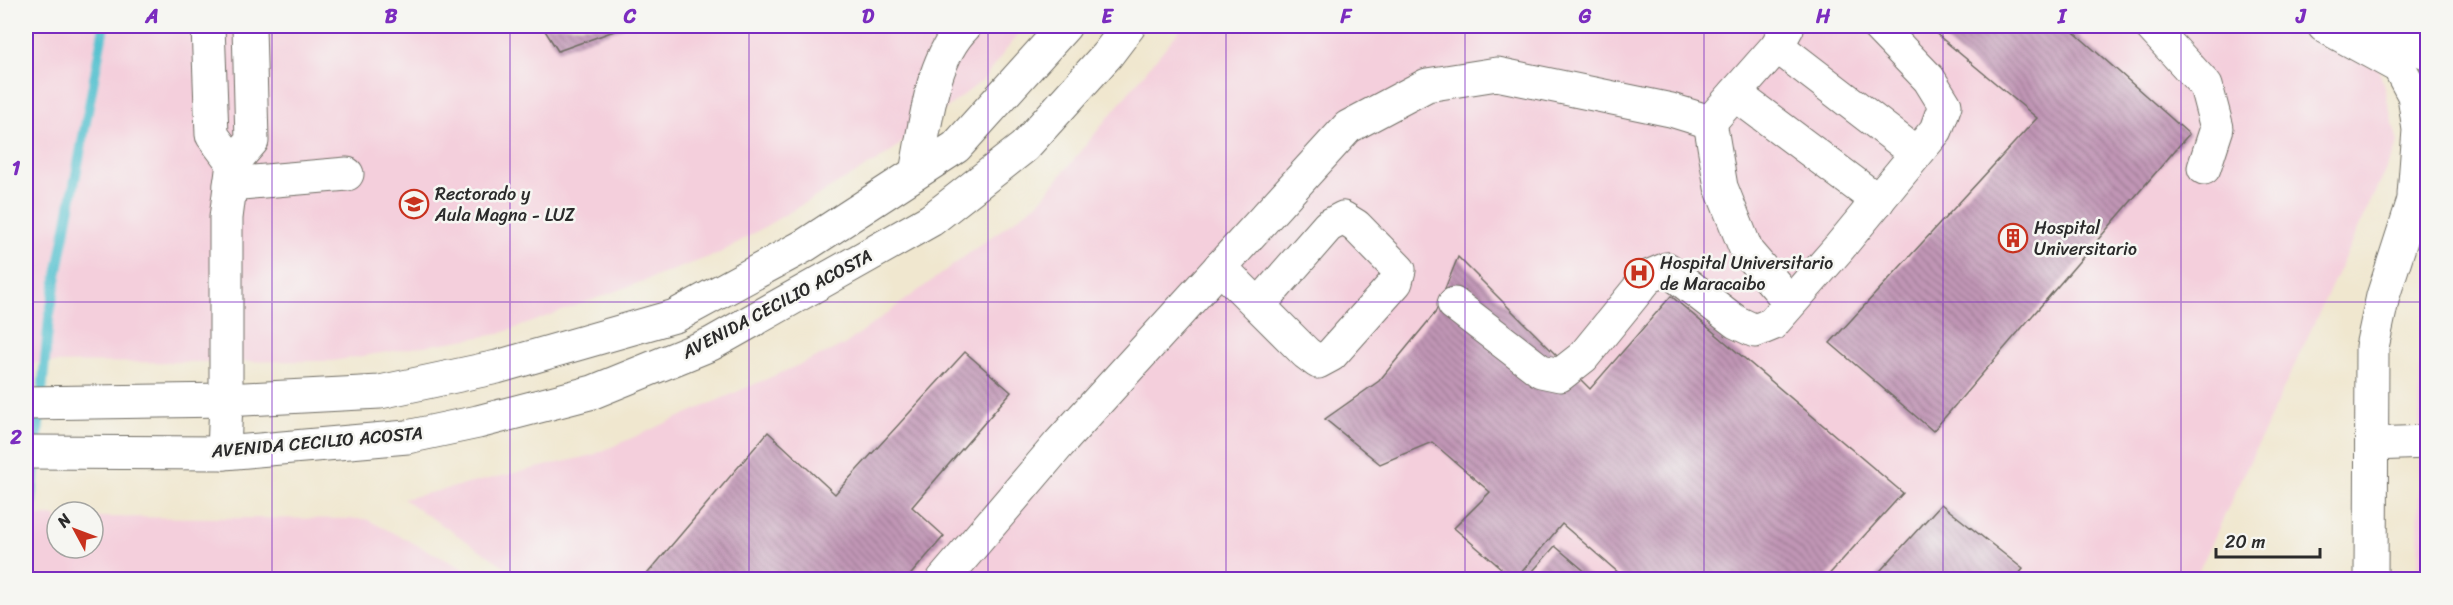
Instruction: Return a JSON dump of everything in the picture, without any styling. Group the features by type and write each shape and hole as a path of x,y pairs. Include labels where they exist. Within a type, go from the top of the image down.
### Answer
{"street":[{"path":"208,26 212,135 232,174"},
{"path":"224,453 226,218 232,174 252,141 249,26"},
{"path":"916,172 937,72 954,36 965,26"},
{"name":"AVENIDA CECILIO ACOSTA","path":"26,403 226,400 380,392 497,367 675,316 804,246 956,147 1065,26"},
{"name":"AVENIDA CECILIO ACOSTA","path":"26,452 224,453 407,437 478,422 593,392 711,344 931,220 1024,147 1107,55 1129,26"},
{"path":"1454,304 1541,370 1560,375 1583,357 1648,277 1666,269 1736,322 1755,331 1772,324 1936,130 1945,105 1929,80 1878,26"},
{"path":"2151,26 2206,86 2217,128 2204,168"},
{"path":"2324,26 2399,66 2414,95 2420,130 2420,207"},
{"path":"2373,26 2427,52"},
{"path":"1710,122 1783,36 1916,153"},
{"path":"943,579 1059,444 1348,127 1427,85 1497,74 1671,110 1710,122"},
{"path":"1735,94 1878,201"},
{"path":"1710,122 1721,187 1747,252 1790,302"},
{"path":"2372,579 2372,347 2383,296 2397,251 2420,207 2427,171"},
{"path":"232,174 347,174"},
{"path":"1220,267 1259,306"},
{"path":"2372,444 2427,442"}],"shaded area":[{"name":"Rectorado y Aula Magna - LUZ","path":"26,26 1024,26 983,80 885,156 720,253 499,334 332,361 26,363"},
{"name":"Hospital Universitario de Maracaibo","path":"1183,26 2293,26 2379,68 2398,143 2195,579 525,580 403,499 593,455 844,345 1039,202"},
{"path":"2427,314 2428,579 2418,580 2420,332"},
{"path":"26,516 45,516 45,560 105,560 105,517 366,519 484,579 26,579"}],"building":[{"path":"542,26 628,26 558,51"},
{"name":"Hospital Universitario","path":"1927,26 2067,26 2189,134 1933,431 1830,343 2037,118"},
{"path":"1458,257 1590,389 1671,296 1903,493 1824,580 1627,580 1562,524 1515,580 1454,528 1490,492 1432,442 1380,464 1325,419 1379,381 1435,313"},
{"path":"965,352 1011,392 912,507 944,536 906,580 642,580 768,432 835,494"},
{"path":"1941,504 2023,569 2014,580 1872,580"},
{"path":"1555,546 1595,580 1525,580"}],"waterway":[{"path":"26,561 49,318 104,26"}],"place":[{"name":"Rectorado y Aula Magna - LUZ","path":"414,204"},
{"name":"Hospital Universitario","path":"2013,238"},
{"name":"Hospital Universitario de Maracaibo","path":"1639,273"}]}
